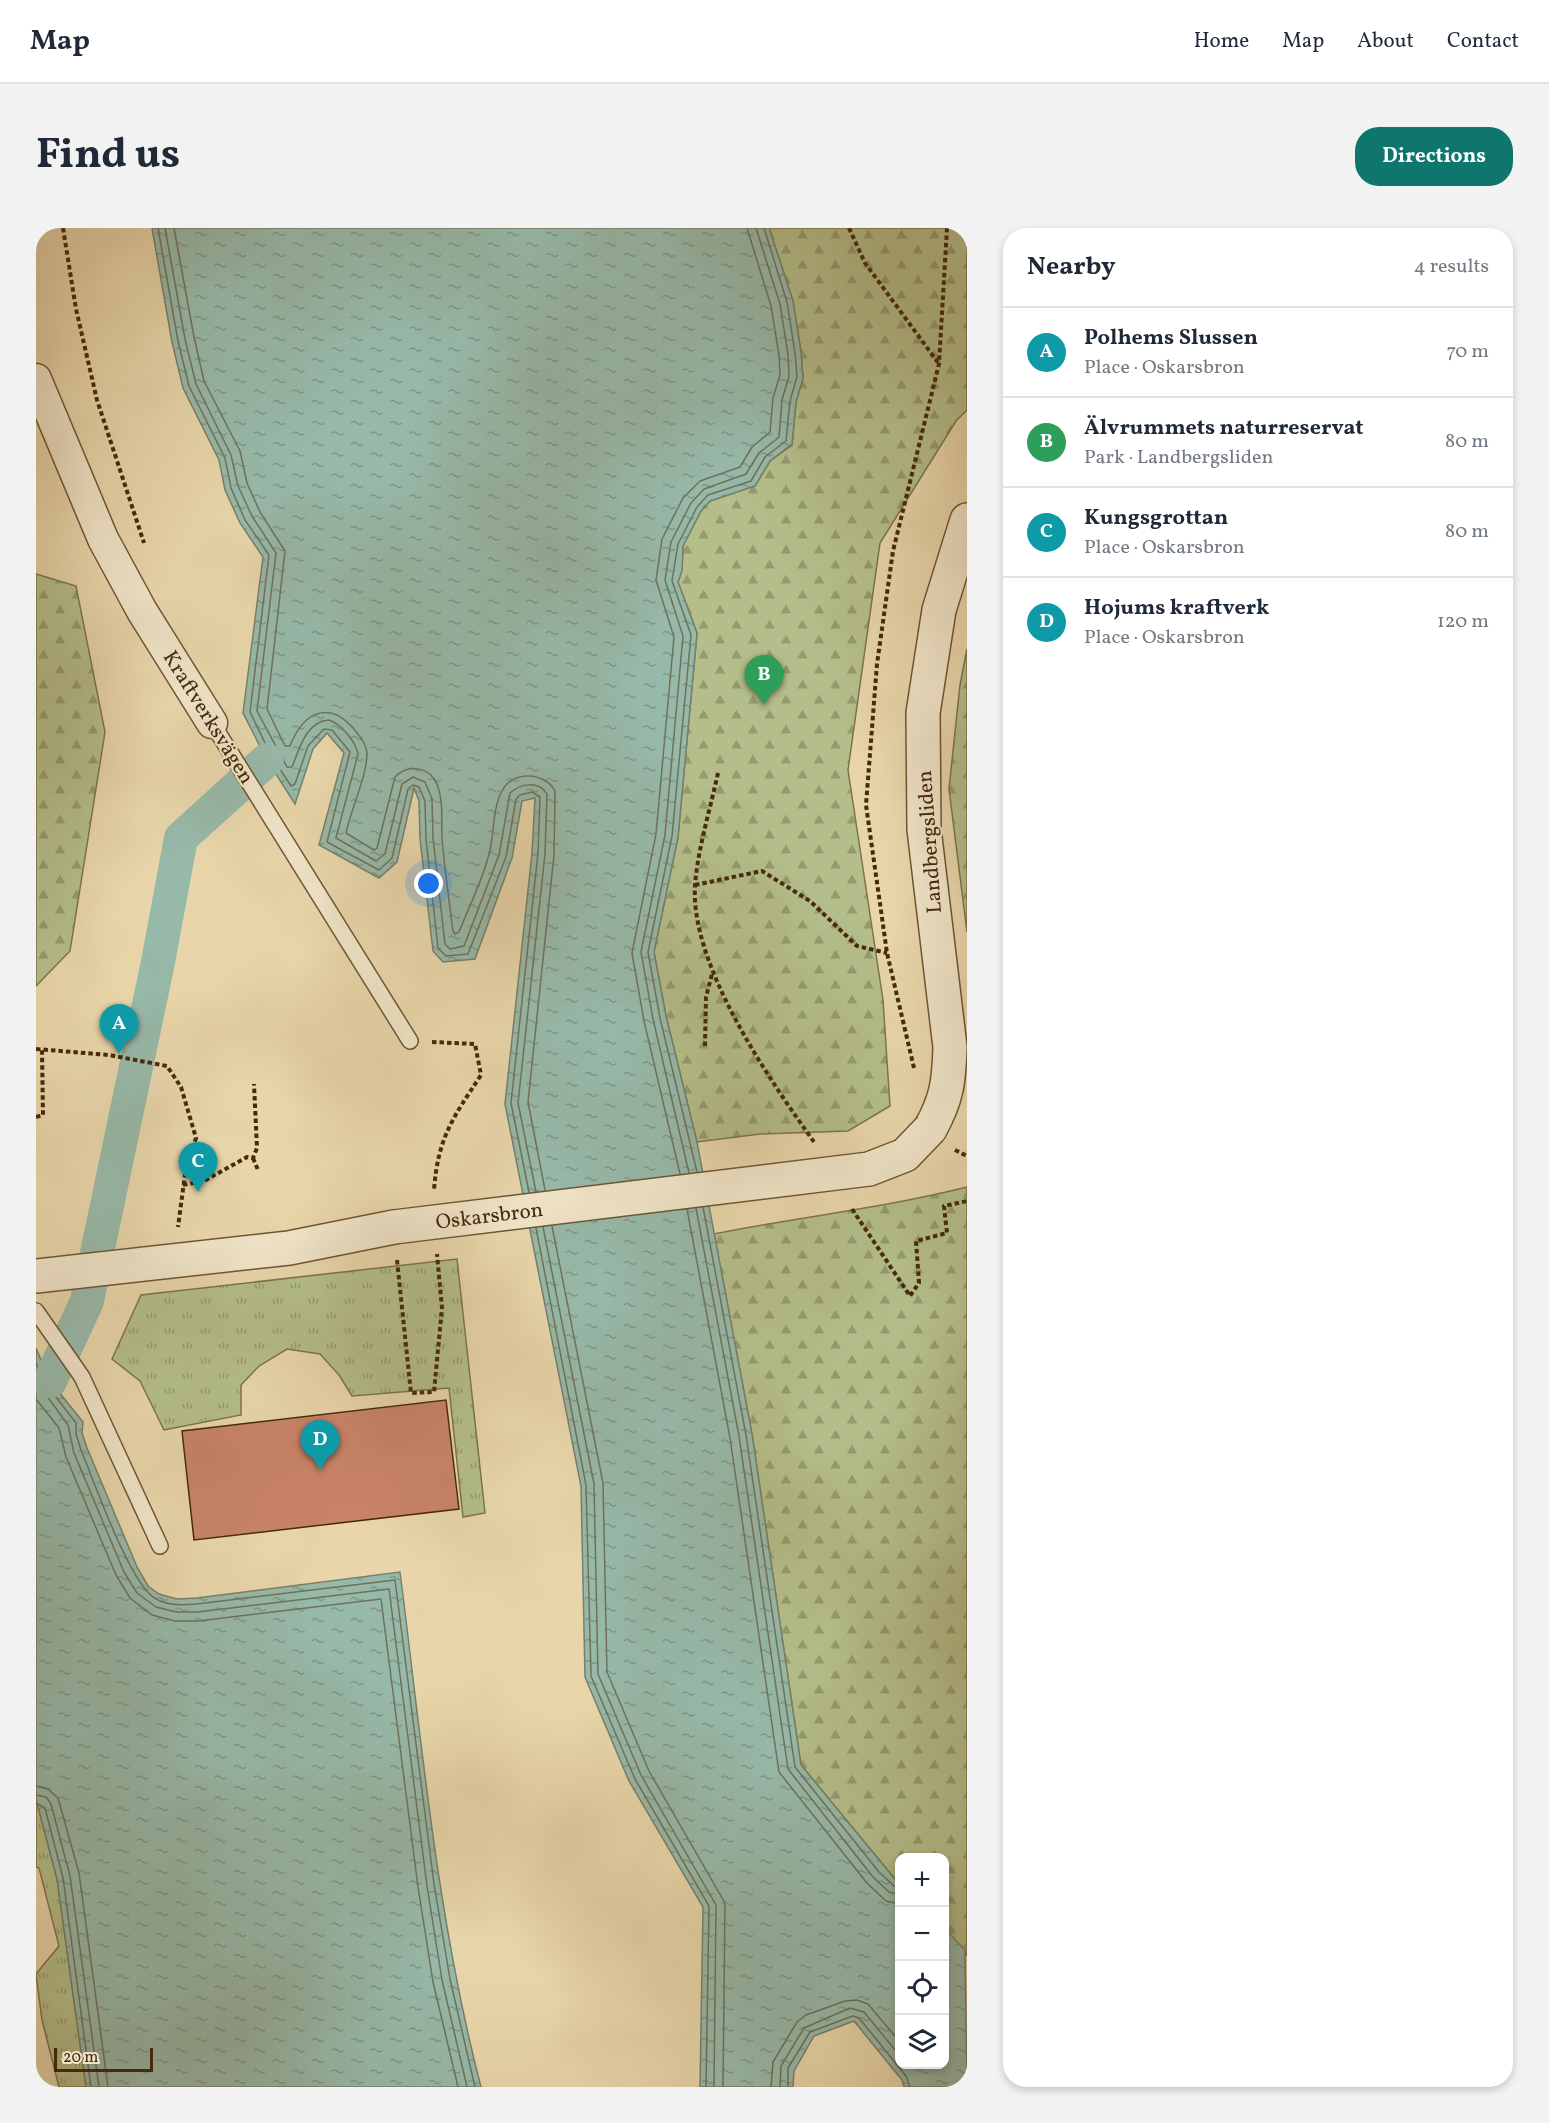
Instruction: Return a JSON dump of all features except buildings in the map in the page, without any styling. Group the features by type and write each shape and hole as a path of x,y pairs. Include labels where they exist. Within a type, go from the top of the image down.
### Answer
{"street":[{"name":"Kraftverksvägen","path":"36,379 103,539 142,610 212,723"},
{"name":"Landbergsliden","path":"930,1129 944,1106 949,1079 950,1047 924,828 923,713 939,610 967,520"},
{"name":"Oskarsbron","path":"41,1275 289,1248 394,1227 869,1168 905,1155 930,1129"}],"lane":[{"name":"Kraftverksvägen","path":"212,723 410,1041"},
{"path":"36,1311 82,1377 160,1546"}],"path":[{"path":"63,228 76,309 97,400 146,548"},
{"path":"849,228 865,263 939,364"},
{"path":"916,1077 887,953 866,805 877,664 892,551 939,364 947,228"},
{"path":"718,773 695,885 697,915 712,973 788,1104 820,1150"},
{"path":"695,885 762,871 810,901 857,946 887,953"},
{"path":"705,1046 706,997 712,973"},
{"path":"410,1041 475,1044 482,1075 446,1129 438,1151 433,1200"},
{"path":"36,1049 110,1055 167,1066 181,1087 196,1138 186,1167 164,1261"},
{"path":"36,1117 43,1115 42,1049"},
{"path":"254,1084 257,1148 253,1158 258,1170"},
{"path":"961,1155 967,1156"},
{"path":"183,1185 204,1181 247,1157 253,1158"},
{"path":"852,1209 910,1296 919,1283 916,1241 947,1233 944,1206 967,1202"},
{"path":"394,1227 411,1393 434,1392 442,1308"}],"green space":[{"path":"769,228 967,228 967,410 956,421 880,543 848,770 883,1000 890,1106 848,1131 760,1134 697,1142 666,1016 654,952 678,837 697,633 678,582 682,570 683,546 701,511 710,501 755,486 770,461 792,445 796,402 803,378 801,352 793,301"},
{"path":"36,574 76,586 105,732 70,951 36,986"},
{"path":"967,649 967,932 949,789 960,685"},
{"path":"967,1187 967,1955 949,1934 949,1853 895,1853 895,1879 801,1765 752,1434 714,1234"},
{"path":"457,1259 485,1513 463,1517 449,1388 352,1396 339,1375 320,1354 287,1349 259,1366 241,1385 241,1415 164,1430 140,1381 112,1359 141,1295"},
{"path":"36,1799 57,1879 86,2087 59,2087 42,2020 36,1974 59,1946 39,1868 36,1867"}],"water":[{"path":"152,228 769,228 793,301 803,378 796,402 792,444 770,461 755,486 710,501 701,511 683,546 682,570 678,582 697,633 678,837 654,952 666,1016 697,1142 752,1434 801,1765 895,1879 895,2069 949,2069 949,1933 965,1950 967,2087 904,2087 902,2080 854,2021 814,2036 794,2071 793,2087 700,2087 703,1907 629,1781 585,1677 581,1486 505,1104 532,853 535,798 522,801 512,858 475,959 443,962 433,951 420,839 419,801 414,788 397,862 379,878 319,845 344,753 327,733 313,749 295,804 267,760 243,713 263,557 240,523 225,490 219,460 183,388 172,342"},
{"path":"36,1348 50,1381 83,1422 82,1433 87,1448 137,1567 148,1586 159,1594 177,1599 197,1598 400,1572 442,1896 466,2024 481,2087 86,2087 57,1879 36,1799"}],"waterway":[{"path":"50,1381 87,1301 158,962 181,838 267,760"}],"place":[{"name":"Älvrummets naturreservat","path":"764,705"},
{"name":"Polhems Slussen","path":"119,1054"},
{"name":"Kungsgrottan","path":"198,1192"},
{"name":"Hojums kraftverk","path":"320,1470"}]}
